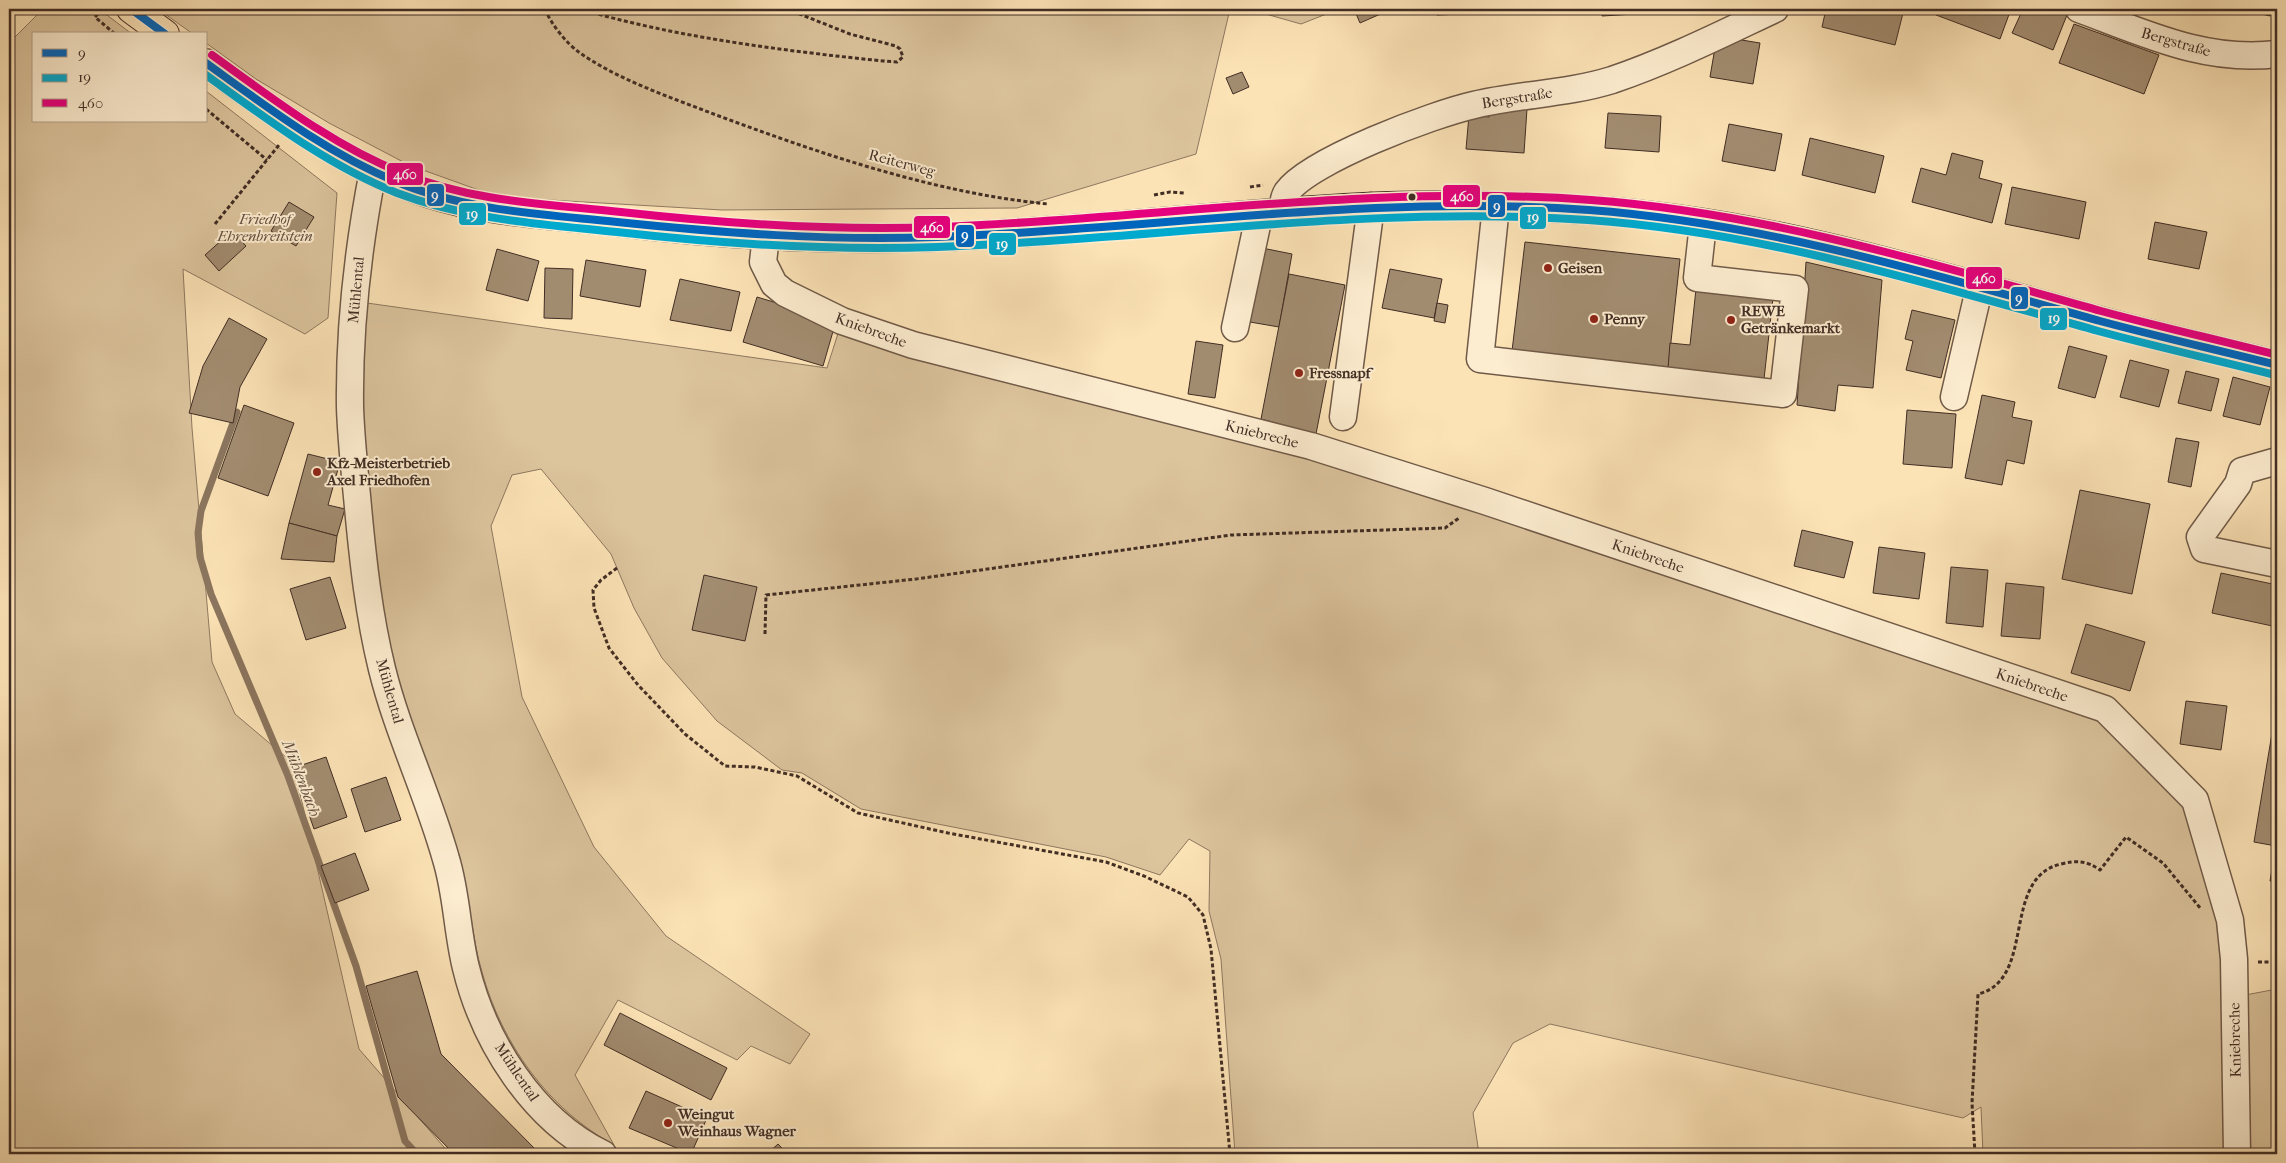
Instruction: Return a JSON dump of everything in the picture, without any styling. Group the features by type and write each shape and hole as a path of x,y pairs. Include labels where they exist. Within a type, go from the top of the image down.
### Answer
{"main road":[{"path":"131,9 163,32"},
{"path":"208,64 346,158 426,193 486,206 666,228 766,236 855,239 1019,233 1371,206 1496,206 1617,212 1813,242 1980,285 2104,322 2277,365"}],"street":[{"name":"Bergstraße","path":"1235,328 1271,215 1294,185 1318,168 1339,157 1436,116 1475,105 1566,91 1613,79 1671,57 1775,9"},
{"name":"Bergstraße","path":"2079,9 2191,50 2240,56 2277,54"},
{"name":"Mühlental","path":"372,171 362,229 355,295 350,409 362,550 372,619 383,669 396,715 448,863 466,968 478,1006 508,1065 534,1100 561,1128 603,1154"},
{"path":"1343,417 1371,206"},
{"path":"1496,206 1480,359 1783,394 1795,289 1697,278 1703,224"},
{"name":"Kniebreche","path":"766,236 763,262 774,284 785,293 842,322 913,345 1312,446 1484,501 2105,709 2195,800 2230,920 2234,959 2237,1154"},
{"path":"1954,397 1980,285"},
{"path":"2277,460 2242,471 2238,484 2200,537 2204,548 2277,564"}],"path":[{"path":"102,9 96,17 113,32"},
{"name":"Reiterweg","path":"545,9 566,39 580,52 650,90 774,137 844,160 948,188 1054,204"},
{"path":"580,9 606,17 721,40 897,62 903,57 900,49 896,46 850,34 787,9"},
{"path":"208,112 267,160"},
{"path":"215,224 279,146 289,121"},
{"path":"1247,188 1258,185 1294,185"},
{"path":"1148,197 1170,192 1187,193"},
{"path":"765,634 766,595 916,579 1231,535 1445,528 1484,501"},
{"path":"617,568 601,580 593,590 594,608 609,648 638,686 685,734 725,766 755,767 797,776 858,814 948,833 1106,862 1144,876 1188,897 1203,916 1211,949 1230,1154"},
{"path":"1975,1154 1972,1103 1978,994 1990,991 2006,976 2029,887 2049,866 2072,861 2088,862 2100,870 2126,836 2163,863 2198,908 2230,920"}],"green space":[{"name":"Friedhof Ehrenbreitstein","path":"43,9 99,9 129,32 32,32 32,122 208,122 208,93 337,193 328,318 305,334 183,269 192,428 212,662 235,714 293,763 359,1049 450,1154 9,1154 9,43"},
{"path":"158,9 1230,9 1196,154 1017,208 722,210 498,197 409,165 329,123 256,79 208,44 208,32 190,32"},
{"path":"1248,9 1339,9 1301,24"},
{"path":"367,303 827,368 841,324 1313,457 2099,719 2184,808 2240,996 2277,989 2277,1154 1983,1154 1981,1107 1963,1118 1550,1024 1513,1043 1473,1113 1479,1154 1235,1154 1221,959 1209,911 1210,851 1189,839 1160,875 1106,857 861,809 802,773 782,770 717,721 662,658 634,608 611,554 541,469 512,475 491,526 522,697 594,847 666,936 810,1034 790,1064 751,1046 737,1060 618,1000 575,1075 614,1145 568,1113 531,1072 515,1049 502,1024 482,972 464,883 403,698 381,614 365,468 363,409"}],"building":[{"path":"9,9 14,14 9,19"},
{"path":"1354,9 1384,9 1385,12 1360,23"},
{"path":"1436,9 1568,9 1568,10 1437,15"},
{"path":"1602,9 1650,9 1650,13 1602,16"},
{"path":"1826,9 1885,9 1903,13 1895,45 1822,27"},
{"path":"1939,9 2011,9 2000,39 1936,15"},
{"path":"2023,9 2052,9 2067,15 2053,50 2012,33"},
{"path":"2242,9 2271,9 2270,16"},
{"path":"2074,24 2159,55 2144,94 2059,63"},
{"path":"1717,36 1760,43 1753,84 1710,77"},
{"path":"1242,72 1249,87 1233,94 1226,78"},
{"path":"1490,106 1527,109 1524,153 1466,149 1469,115 1489,117"},
{"path":"1608,113 1661,116 1659,152 1605,148"},
{"path":"1729,124 1782,134 1775,171 1722,161"},
{"path":"1810,138 1884,156 1875,193 1802,175"},
{"path":"1952,153 1983,161 1979,178 2002,184 1992,223 1912,202 1921,168 1946,175"},
{"path":"2012,187 2086,202 2079,239 2005,224"},
{"path":"289,202 314,217 296,246 271,231"},
{"path":"2155,222 2207,232 2199,269 2148,259"},
{"path":"232,231 246,246 219,271 205,255"},
{"name":"Penny","path":"1525,242 1680,259 1668,369 1512,351"},
{"path":"1257,247 1292,254 1279,327 1244,321"},
{"path":"497,249 539,261 528,301 486,290"},
{"path":"586,260 646,270 640,307 580,296"},
{"path":"1806,262 1882,280 1873,388 1838,385 1835,411 1797,405"},
{"path":"545,268 573,269 572,319 544,318"},
{"path":"1390,269 1442,279 1434,318 1382,308"},
{"name":"Fressnapf","path":"1289,274 1345,285 1316,434 1261,419"},
{"path":"680,279 740,292 731,331 670,320"},
{"name":"REWE Getränkemarkt","path":"1696,289 1773,298 1764,379 1668,369 1670,343 1690,345"},
{"path":"757,297 836,321 823,366 743,342"},
{"path":"1437,303 1448,305 1445,323 1434,321"},
{"path":"1912,310 1955,320 1941,378 1906,370 1913,341 1905,339"},
{"path":"229,318 267,339 240,387 233,423 189,413 203,366"},
{"path":"1196,341 1223,345 1215,398 1188,394"},
{"path":"2069,346 2107,356 2095,398 2058,388"},
{"path":"2130,360 2169,370 2159,407 2120,397"},
{"path":"2186,371 2219,379 2211,411 2178,403"},
{"path":"2233,377 2270,387 2260,425 2223,416"},
{"path":"1982,395 2015,402 2012,417 2032,421 2024,464 2007,460 2002,485 1965,478"},
{"path":"244,405 294,423 268,496 218,478"},
{"path":"1907,410 1956,414 1952,468 1903,464"},
{"path":"2176,438 2199,442 2191,487 2168,482"},
{"path":"308,454 340,462 328,505 345,509 337,536 289,523"},
{"path":"2080,490 2150,504 2132,594 2062,579"},
{"path":"289,523 337,536 334,562 281,559"},
{"path":"1802,530 1853,542 1844,578 1794,566"},
{"path":"1879,547 1925,553 1919,599 1873,593"},
{"path":"1951,567 1988,570 1983,627 1946,623"},
{"path":"2221,573 2277,585 2277,627 2212,613"},
{"path":"704,575 757,587 745,641 692,630"},
{"path":"330,577 346,628 306,640 290,589"},
{"path":"2006,583 2044,587 2040,639 2001,636"},
{"path":"2086,624 2145,642 2130,691 2071,673"},
{"path":"2186,701 2227,706 2221,750 2180,744"},
{"path":"2276,709 2277,882 2270,881 2276,846 2254,842"},
{"path":"326,757 347,817 314,829 293,768"},
{"path":"386,777 401,820 365,832 351,789"},
{"path":"355,853 369,890 335,903 321,866"},
{"path":"417,971 441,1054 540,1154 454,1154 398,1097 366,986"},
{"path":"620,1013 727,1068 711,1100 604,1045"},
{"name":"Weingut Weinhaus Wagner","path":"646,1091 707,1118 691,1154 629,1128"},
{"path":"778,1144 788,1154 767,1154"}],"waterway":[{"name":"Mühlenbach","path":"237,412 201,511 198,533 200,557 211,594 288,776 356,966 405,1141 417,1154"}],"transit line":[{"name":"9","path":"131,9 162,32"},
{"name":"460","path":"212,55 303,120 376,162 428,183 483,196 510,200 701,220 861,228 1022,223 1347,199 1509,196 1591,200 1721,216 1785,228 1912,259 2123,317 2277,355"},
{"name":"9","path":"208,64 298,128 371,170 423,192 505,210 737,233 857,238 1019,233 1344,209 1425,206 1507,206 1589,210 1719,226 1783,238 1911,269 2122,327 2277,365"},
{"name":"19","path":"208,76 298,140 371,182 424,202 506,220 697,240 857,248 1018,243 1343,220 1424,217 1588,220 1653,226 1718,236 1846,262 2120,337 2275,375"}],"place":[{"name":"Geisen","path":"1548,268"},
{"name":"Penny","path":"1594,319"},
{"name":"REWE Getränkemarkt","path":"1731,320"},
{"name":"Fressnapf","path":"1299,373"},
{"name":"Kfz-Meisterbetrieb Axel Friedhofen","path":"317,472"},
{"name":"Weingut Weinhaus Wagner","path":"668,1123"}]}
